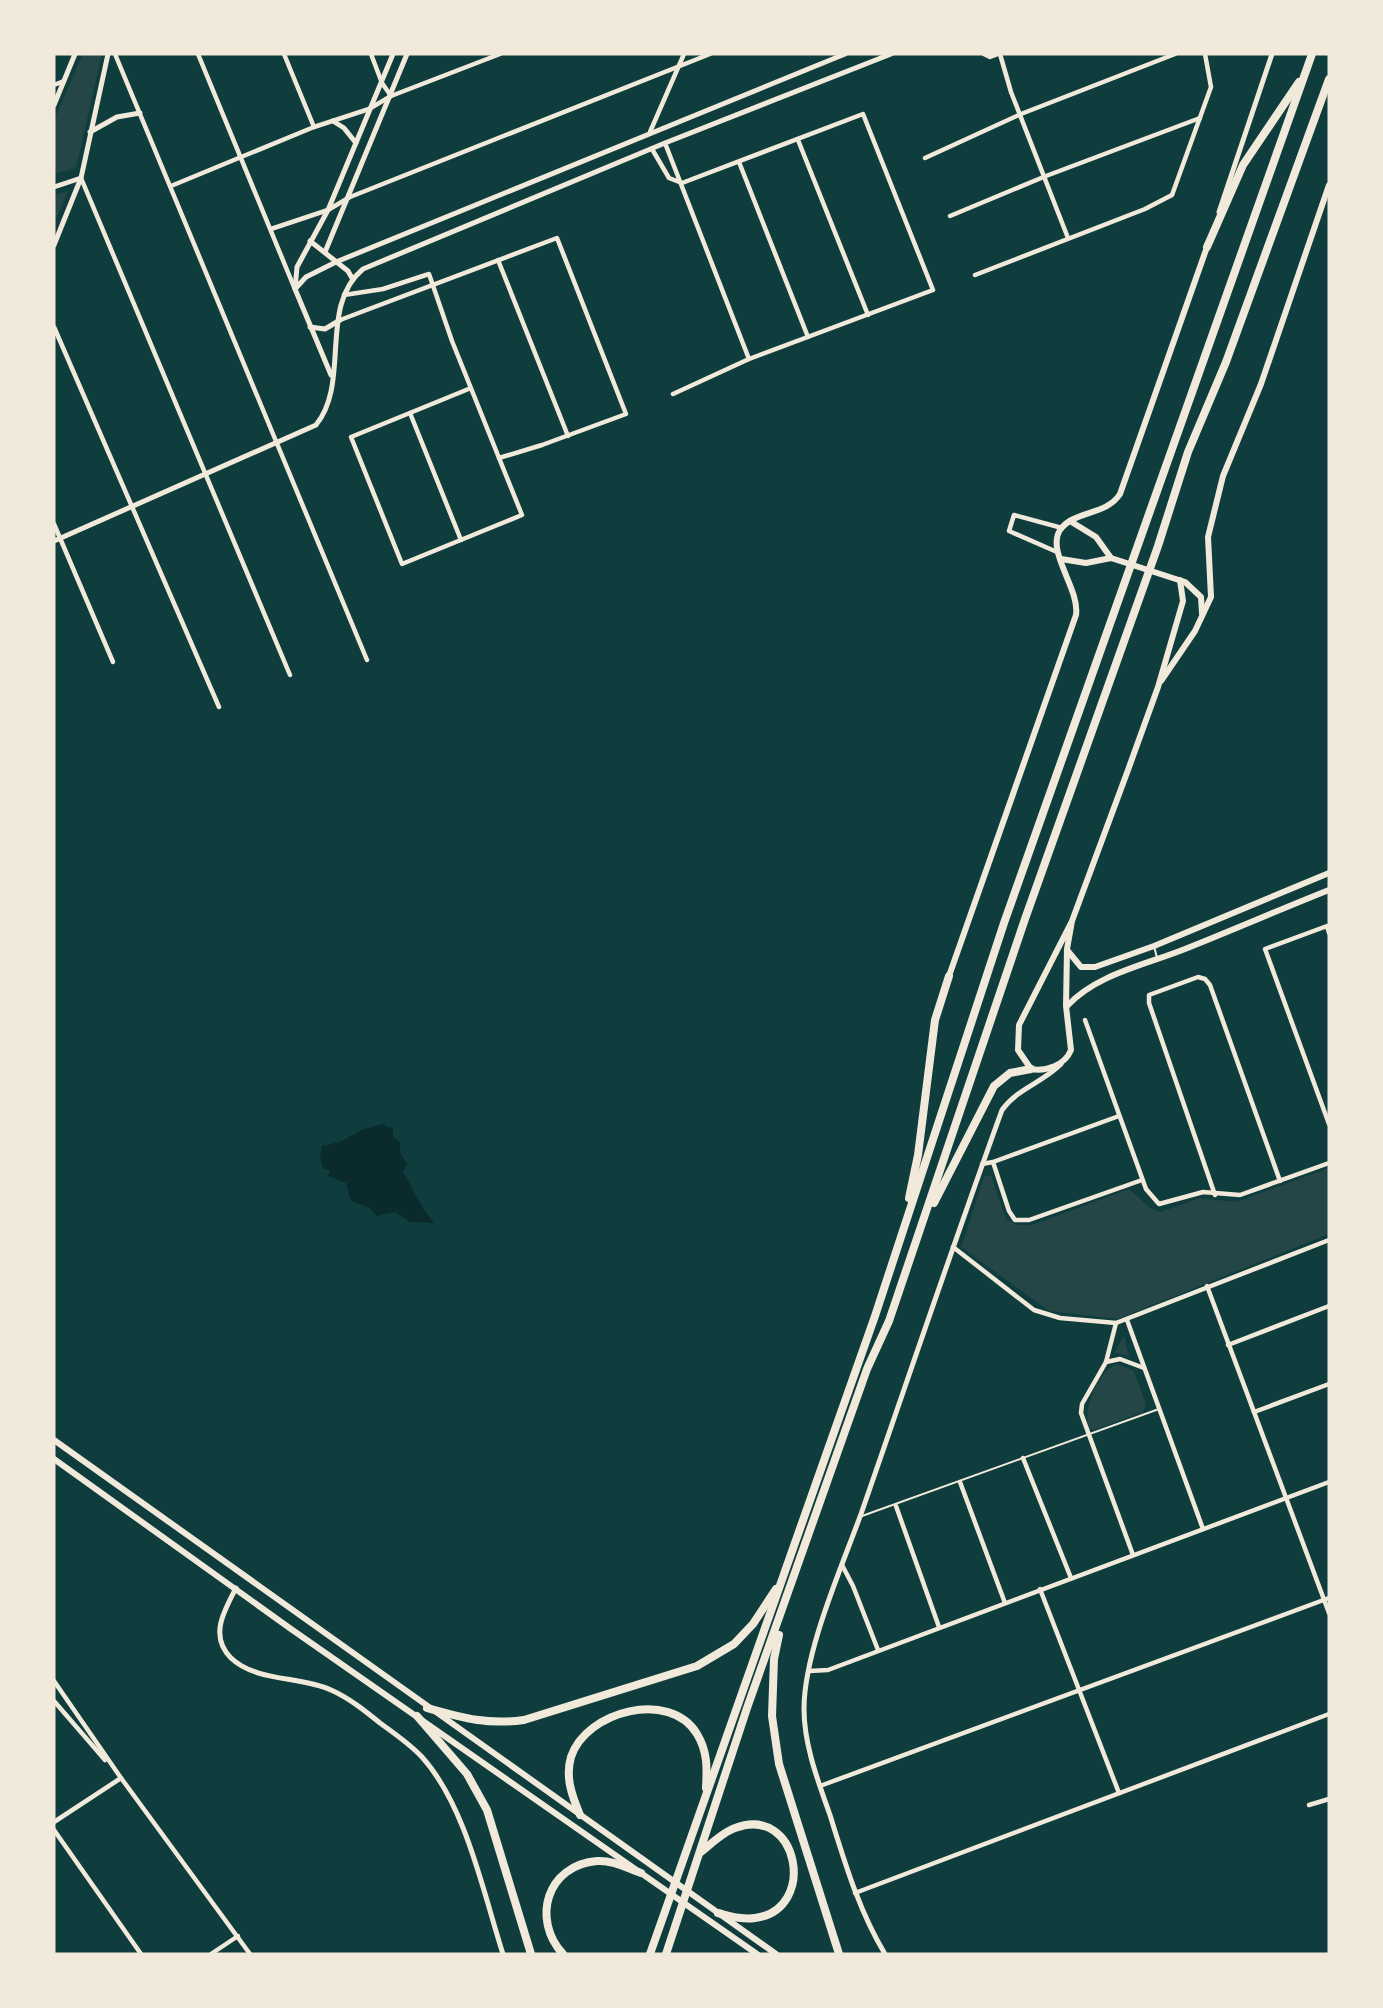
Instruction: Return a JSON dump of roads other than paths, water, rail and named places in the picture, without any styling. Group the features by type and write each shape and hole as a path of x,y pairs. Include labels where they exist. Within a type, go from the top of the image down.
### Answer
{"highway":[{"path":"650,1954 789,1568 1008,912 1312,54"},
{"path":"1207,247 1243,165 1306,72"},
{"path":"666,1954 747,1708 784,1611 867,1370 889,1321 1025,919 1158,546 1188,452 1226,362 1329,79"},
{"path":"1293,177 1329,94"},
{"path":"902,1234 918,1155 935,1020 949,976"},
{"path":"919,1233 994,1086 1010,1073 1030,1069"},
{"path":"427,1708 477,1722 500,1723 524,1720 697,1666 734,1644 746,1632 769,1601 789,1568"},
{"path":"784,1611 772,1680 772,1716 779,1764 839,1954"},
{"path":"580,1815 571,1793 569,1778 571,1758 577,1745 586,1733 606,1720 644,1710 674,1713 696,1733 708,1763 706,1798"},
{"path":"417,1716 462,1767 487,1810 531,1954"},
{"path":"701,1852 730,1830 747,1825 764,1827 777,1833 788,1844 794,1859 793,1884 787,1898 768,1914 756,1918 740,1918 718,1913"},
{"path":"563,1954 546,1926 545,1914 553,1888 564,1875 579,1865 595,1861 608,1862 641,1873"},
{"path":"672,1954 676,1924"},
{"path":"645,1954 654,1945"}],"main road":[{"path":"1158,687 1195,631 1211,597 1208,537 1223,476 1261,384 1329,186"},
{"path":"949,976 1076,615 1077,602 1058,552 1057,539 1062,528 1070,521 1110,505 1120,494 1207,247"},
{"path":"1070,521 1096,537 1111,558"},
{"path":"1061,559 1086,563 1111,558 1180,580 1190,584 1200,597 1203,607 1202,615"},
{"path":"1072,921 1067,949 1067,1025 1072,1043 1069,1056 1064,1061 1043,1070 1030,1069 1018,1050 1019,1025 1072,921 1158,687 1183,601 1180,580"},
{"path":"1067,949 1081,967 1088,967 1154,946 1329,873"},
{"path":"1066,1006 1082,992 1104,979 1157,960 1329,890"},
{"path":"54,1440 427,1708 776,1954"},
{"path":"54,1459 757,1954"}],"street":[{"path":"54,105 75,54"},
{"path":"54,245 81,178 108,54"},
{"path":"115,54 367,660"},
{"path":"198,54 332,376"},
{"path":"284,54 314,127"},
{"path":"371,54 382,82 391,96"},
{"path":"295,289 297,267 328,210 393,54"},
{"path":"325,252 350,197 407,54"},
{"path":"171,186 314,127 369,110 391,96 500,54"},
{"path":"650,132 684,54"},
{"path":"271,229 328,210 350,197 710,54"},
{"path":"295,289 306,277 336,261 845,54"},
{"path":"54,541 316,425 323,417 332,376 344,295 352,278 376,261 891,54"},
{"path":"984,54 990,57 999,54 1068,238"},
{"path":"926,159 1021,114 1175,54"},
{"path":"975,275 1170,197 1212,84 1205,54"},
{"path":"1207,247 1272,54"},
{"path":"54,85 64,81"},
{"path":"90,132 117,117 140,113"},
{"path":"652,149 665,175 674,182 682,183 863,114 933,290 749,359 673,394"},
{"path":"950,216 1046,176 1200,118"},
{"path":"333,121 344,128 356,143"},
{"path":"798,140 868,315"},
{"path":"665,143 749,359"},
{"path":"739,162 808,337"},
{"path":"54,187 81,178"},
{"path":"81,178 290,675"},
{"path":"310,327 325,329 340,320 557,238 626,414 500,458"},
{"path":"310,241 336,261 352,278"},
{"path":"498,260 568,436"},
{"path":"344,295 383,289 429,274 471,388 522,515 402,564 351,437 471,388"},
{"path":"54,327 219,707"},
{"path":"410,413 461,540"},
{"path":"1058,552 1009,531 1014,515 1062,528"},
{"path":"54,524 113,662"},
{"path":"1329,933 1327,926 1265,949 1329,1124"},
{"path":"1215,1195 1149,1003 1149,995 1198,977 1205,979 1210,985 1280,1180"},
{"path":"1084,1020 1142,1180 1152,1199 1159,1204 1203,1192 1215,1195 1240,1195 1329,1163"},
{"path":"885,1954 871,1931 855,1893 807,1740 804,1710 809,1671 842,1565 1002,1110 1008,1101 1064,1061"},
{"path":"982,1164 1119,1116"},
{"path":"993,1162 1009,1211 1016,1220 1029,1220 1142,1180"},
{"path":"953,1247 1034,1310 1060,1318 1116,1323 1329,1240"},
{"path":"1207,1286 1286,1498 1327,1599 1329,1613"},
{"path":"1228,1345 1329,1306"},
{"path":"1127,1320 1203,1529"},
{"path":"1116,1323 1106,1362 1081,1408 1132,1555"},
{"path":"1106,1362 1120,1359 1144,1368"},
{"path":"1254,1412 1329,1384"},
{"path":"1023,1458 1071,1578"},
{"path":"960,1482 1005,1603"},
{"path":"809,1671 828,1670 1329,1482"},
{"path":"896,1506 939,1627"},
{"path":"842,1565 853,1586 878,1650"},
{"path":"236,1588 220,1622 219,1633 222,1647 232,1660 261,1672 311,1683 350,1700 421,1756 438,1777 458,1814 503,1954"},
{"path":"1040,1589 1119,1792"},
{"path":"820,1786 1327,1599"},
{"path":"54,1681 121,1778 250,1954"},
{"path":"54,1701 121,1778"},
{"path":"855,1893 1329,1714"},
{"path":"54,1822 121,1778"},
{"path":"1309,1805 1329,1799"},
{"path":"54,1830 141,1954"},
{"path":"211,1954 238,1936"}],"lane":[{"path":"1154,946 1157,960"},
{"path":"860,1517 896,1506 1159,1408"}]}
